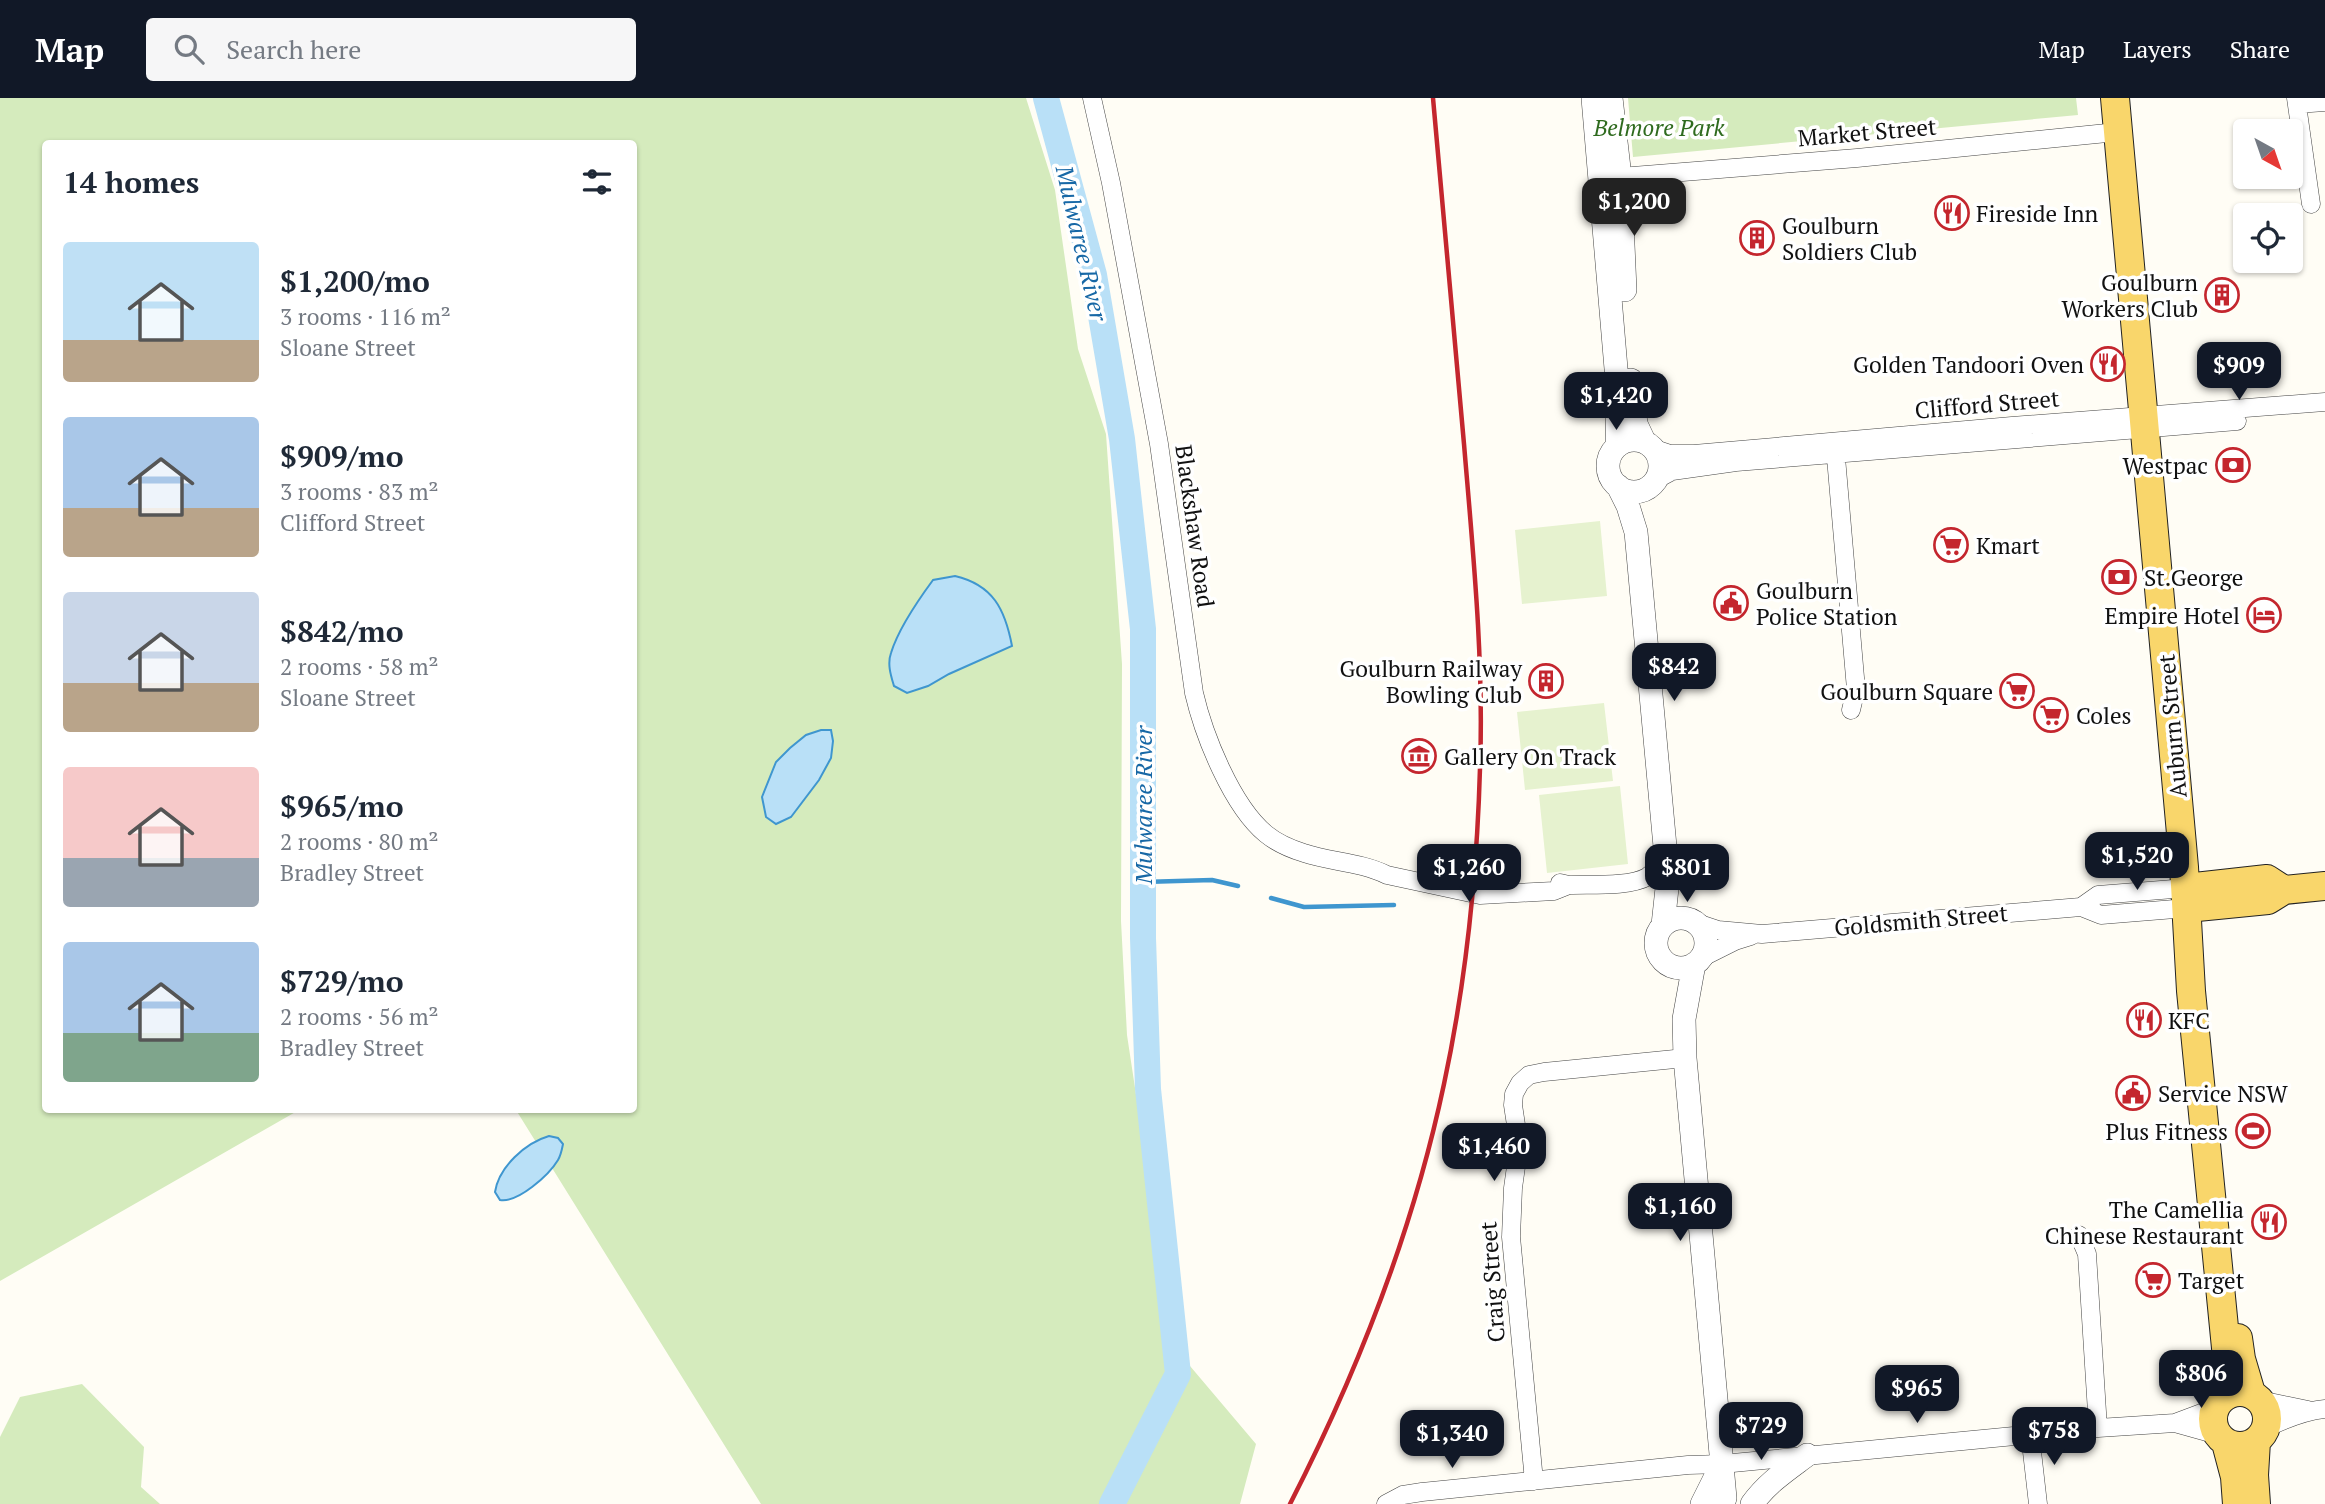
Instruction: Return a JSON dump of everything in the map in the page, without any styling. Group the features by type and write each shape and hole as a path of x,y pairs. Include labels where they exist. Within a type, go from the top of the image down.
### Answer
{"main road":[{"name":"Auburn Street","path":"2115,98 2151,423"},
{"name":"Auburn Street","path":"2132,98 2151,423 2192,897 2241,1359 2232,1412 2237,1504"},
{"name":"Goldsmith Street","path":"2192,897 2266,879 2284,890 2325,886"},
{"path":"2256,1504 2254,1475 2267,1414 2232,1412 2241,1446 2261,1435"}],"street":[{"name":"Blackshaw Road","path":"1092,98 1111,183 1159,444 1172,523 1191,677 1204,731 1240,803 1268,836 1306,854 1374,869 1390,867 1473,885 1631,882 1652,886 1660,893 1665,914"},
{"path":"1593,98 1618,392 1617,446"},
{"path":"1611,98 1620,177 1633,407 1636,424 1661,464 1651,484 1636,532"},
{"path":"2311,204 2296,101 2325,102"},
{"name":"Market Street","path":"1620,177 1857,158 2117,132"},
{"path":"1609,280 1613,251 1609,201 1615,182 1620,177"},
{"name":"Clifford Street","path":"2151,423 2325,402"},
{"name":"Clifford Street","path":"1649,445 1670,454 1835,449 2151,423 2325,414"},
{"path":"1649,445 1627,440 1617,446 1611,453 1608,471 1628,506 1636,532 1668,879 1665,914 1656,945 1657,952 1666,963 1684,1019"},
{"path":"1835,449 1856,689 1850,710"},
{"name":"Clifford Street","path":"1651,484 1672,471 1835,449"},
{"path":"1618,486 1631,492 1651,484"},
{"path":"1631,882 1647,877 1657,867 1665,849"},
{"path":"1668,879 1692,921 1705,936 1705,951 1698,961 1684,1019 1685,1058 1722,1464 1723,1504"},
{"name":"Goldsmith Street","path":"1698,961 1735,941 1762,934 2081,907 2101,915 2192,897"},
{"path":"1665,914 1675,919 1692,921"},
{"name":"Goldsmith Street","path":"1692,921 1718,930 1762,934"},
{"path":"1666,963 1680,968 1698,961"},
{"name":"Craig Street","path":"1534,1481 1511,1237 1513,1188 1519,1145 1514,1094 1520,1083 1529,1075 1685,1058"},
{"path":"2079,1235 2087,1254 2098,1428"},
{"path":"1386,1504 1394,1498 1412,1493 1688,1465 2175,1423 2232,1412 2318,1410"},
{"path":"2261,1435 2284,1419 2318,1410"},
{"path":"2175,1423 2232,1412"},
{"path":"2030,1434 2038,1504"},
{"path":"1752,1504 1762,1490 1807,1455"},
{"path":"1702,1504 1722,1464"}],"green space":[{"path":"0,98 1026,98 1055,190 1078,349 1106,434 1122,664 1121,921 1127,1035 1148,1174 1168,1340 1256,1444 1240,1504 761,1504 518,1113 637,1113 637,140 42,140 42,1113 294,1113 0,1281"},
{"name":"Belmore Park","path":"1628,98 2076,98 2078,115 1633,157"},
{"path":"1600,521 1607,596 1522,604 1515,530"},
{"path":"1604,703 1613,781 1525,790 1517,712"},
{"path":"1620,786 1628,864 1547,873 1539,795"},
{"path":"82,1384 144,1447 141,1487 160,1504 0,1504 0,1437 20,1397"}],"water":[{"path":"955,576 988,592 1001,610 1012,646 928,686 907,693 894,686 889,661 894,644 909,615 933,580"},
{"path":"831,730 831,758 819,780 791,817 776,824 766,817 762,797 776,762 806,735"},
{"path":"549,1136 558,1138 563,1144 554,1166 524,1193 500,1200 495,1192 497,1183 514,1157 531,1144"}],"waterway":[{"name":"Mulwaree River","path":"1046,98 1094,275 1122,439 1143,629 1143,938 1148,1089 1178,1374 1112,1504"},
{"path":"1143,882 1212,880 1238,886"},
{"path":"1271,898 1304,907 1394,905"}],"railway":[{"path":"1290,1504 1338,1403 1400,1246 1444,1084 1469,927 1480,768 1479,646 1471,525 1433,98"}],"place":[{"name":"Fireside Inn","path":"1952,213"},
{"name":"Goulburn Soldiers Club","path":"1757,238"},
{"name":"Goulburn Workers Club","path":"2222,295"},
{"name":"Golden Tandoori Oven","path":"2108,364"},
{"name":"Westpac","path":"2233,465"},
{"name":"Kmart","path":"1951,545"},
{"name":"St.George","path":"2119,577"},
{"name":"Goulburn Police Station","path":"1731,603"},
{"name":"Empire Hotel","path":"2264,615"},
{"name":"Goulburn Railway Bowling Club","path":"1546,681"},
{"name":"Goulburn Square","path":"2017,691"},
{"name":"Coles","path":"2051,715"},
{"name":"Gallery On Track","path":"1419,756"},
{"name":"KFC","path":"2144,1020"},
{"name":"Service NSW","path":"2133,1093"},
{"name":"Plus Fitness","path":"2253,1131"},
{"name":"The Camellia Chinese Restaurant","path":"2269,1222"},
{"name":"Target","path":"2153,1280"}]}
